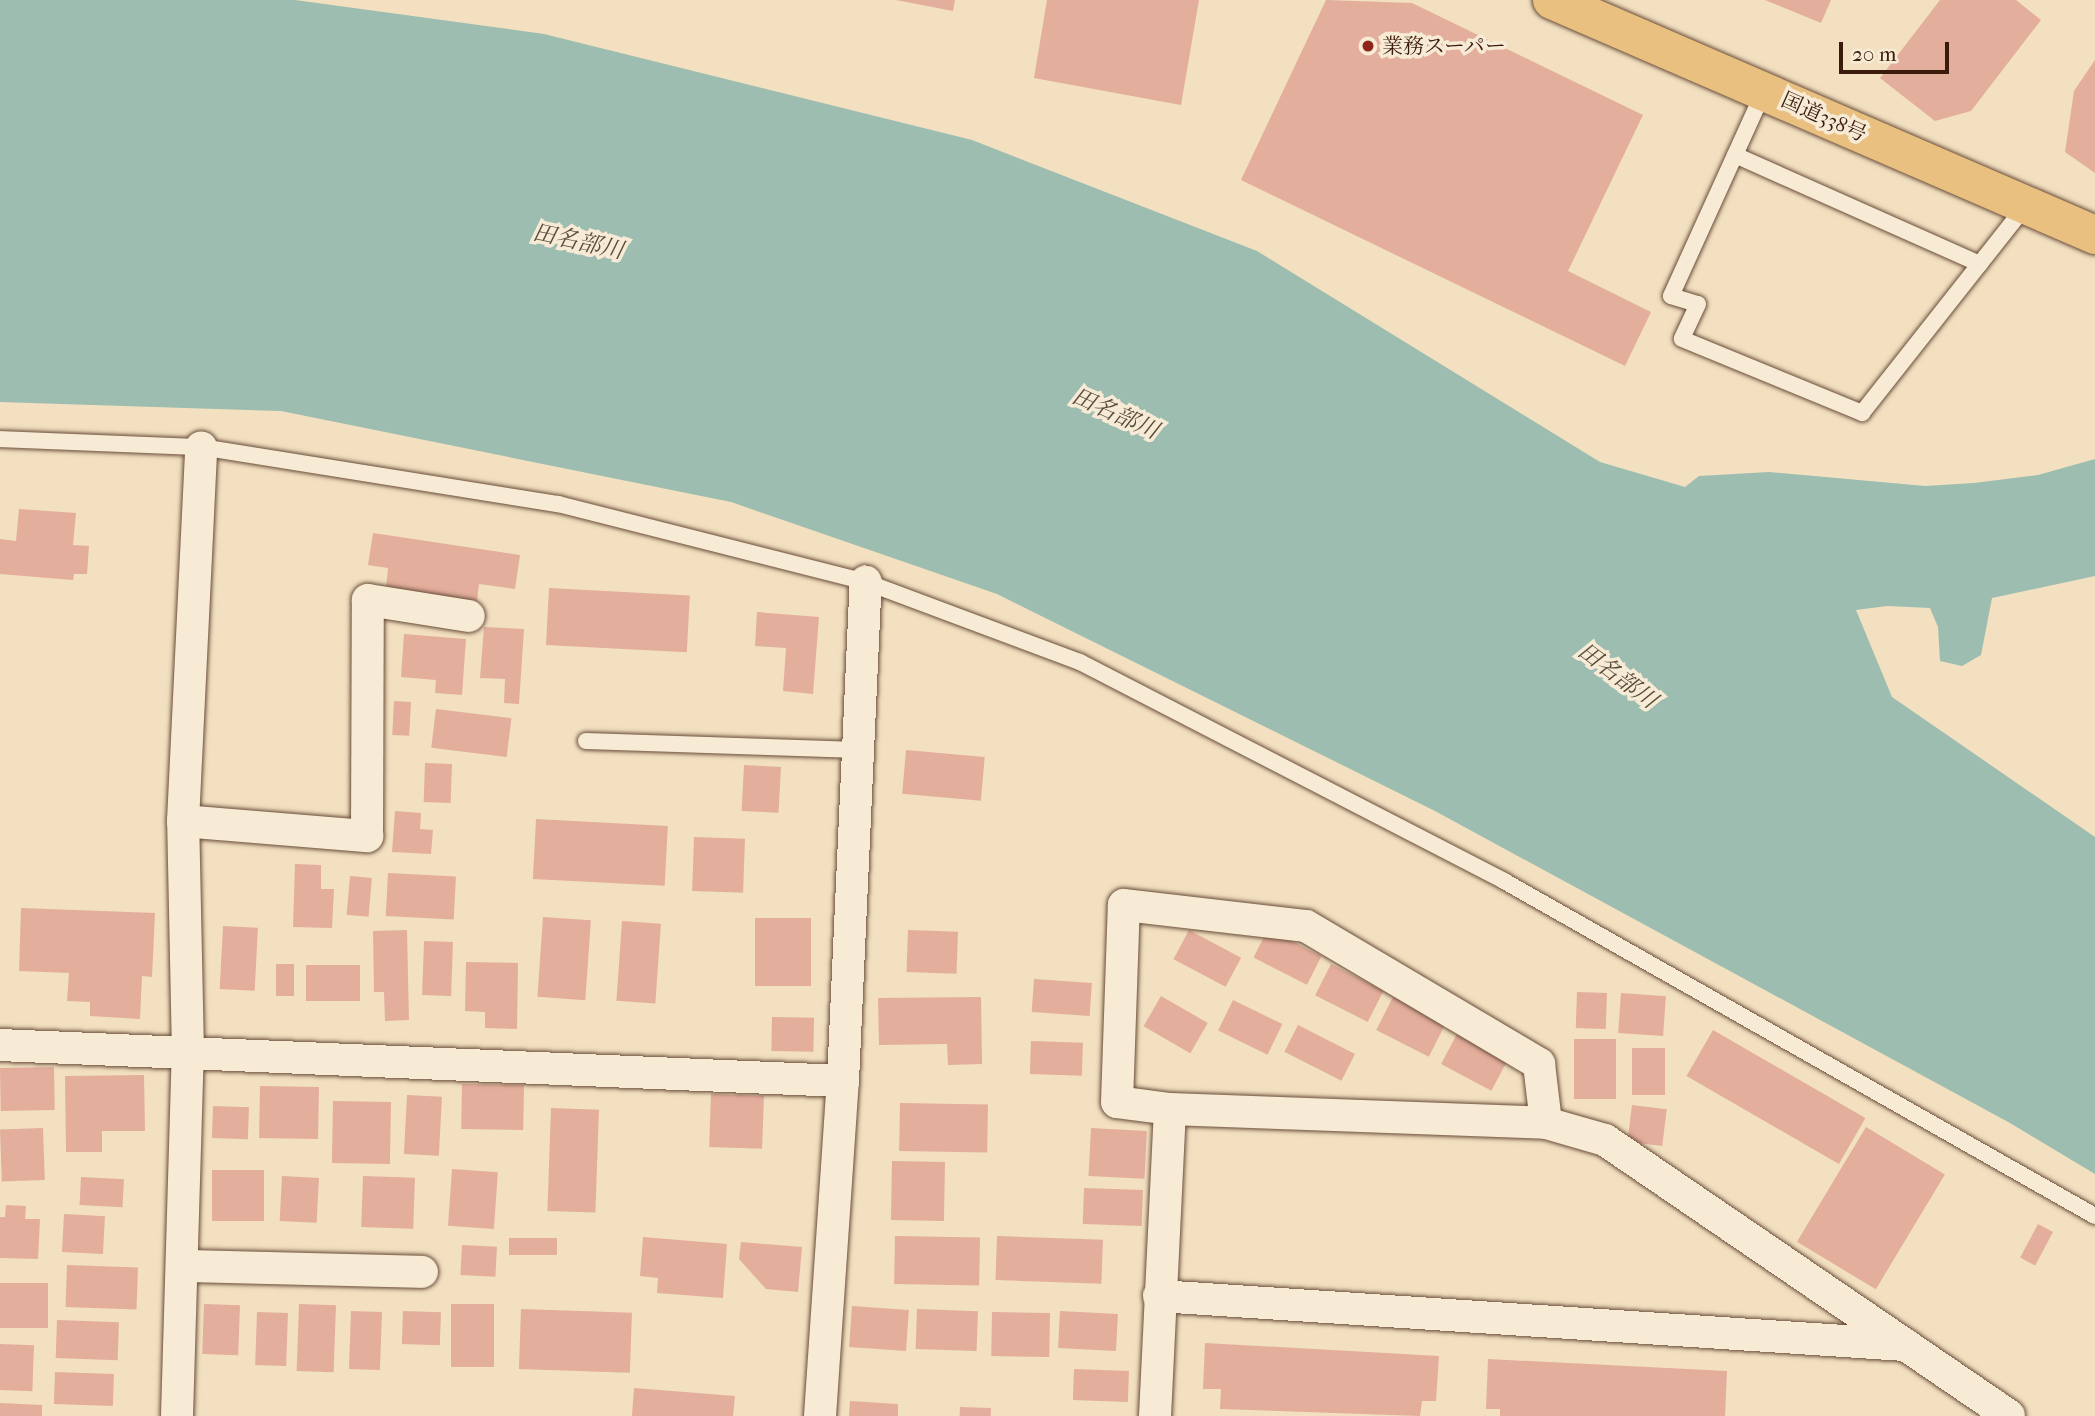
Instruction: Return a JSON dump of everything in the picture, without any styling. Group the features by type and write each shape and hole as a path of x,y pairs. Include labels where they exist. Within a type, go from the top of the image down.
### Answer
{"highway":[{"name":"国道338号","path":"1552,0 2095,236"}],"street":[{"path":"177,1416 184,1266 188,1053 183,821 201,447"},
{"path":"820,1416 843,1081 866,582"},
{"path":"183,821 367,836 368,600 469,616"},
{"path":"1546,1123 1539,1064 1306,926 1124,905 1117,1102 1171,1109 1546,1123 1605,1140 2009,1416"},
{"path":"0,1045 843,1081"},
{"path":"1155,1416 1159,1296 1171,1109"},
{"path":"184,1266 422,1272"},
{"path":"1159,1296 1905,1345"}],"lane":[{"path":"1764,91 1671,296 1698,304 1682,339 1862,412 2026,205"},
{"path":"1735,155 1980,264"},
{"path":"0,439 201,447 558,503 866,582 1080,662 1504,881 2095,1216"},
{"path":"586,741 858,750"}],"water":[{"name":"田名部川","path":"0,0 295,0 544,34 972,140 1257,251 1600,462 1685,487 1699,476 1769,472 1925,486 1974,483 2038,475 2095,459 2095,576 1992,598 1981,655 1962,666 1940,661 1938,627 1930,608 1887,606 1856,610 1892,697 2095,837 2095,1174 2010,1123 1435,811 997,594 731,502 281,411 0,402"}],"building":[{"path":"896,0 955,0 953,11"},
{"path":"1047,0 1199,0 1181,105 1034,78"},
{"path":"1326,0 1412,3 1643,115 1568,271 1651,312 1625,366 1241,180"},
{"path":"1765,0 1831,0 1821,23"},
{"path":"1940,0 2016,0 2041,20 1971,111 1935,121 1880,78"},
{"path":"2095,60 2095,173 2065,152 2074,91"},
{"path":"19,509 76,513 73,545 89,546 87,574 74,574 73,580 0,574 0,539 16,541"},
{"path":"373,533 520,555 515,589 479,584 477,601 386,588 388,568 368,565"},
{"path":"549,588 690,595 687,652 546,645"},
{"path":"757,612 819,617 813,694 783,691 786,648 755,646"},
{"path":"484,627 524,629 519,704 504,703 505,679 480,678"},
{"path":"404,634 466,639 462,695 435,693 436,680 401,677"},
{"path":"394,701 411,702 409,736 392,735"},
{"path":"436,709 511,718 507,757 431,748"},
{"path":"906,750 985,757 981,801 902,794"},
{"path":"425,763 452,764 451,803 424,802"},
{"path":"744,765 781,767 779,813 742,811"},
{"path":"395,811 421,813 420,829 433,830 431,854 392,852"},
{"path":"536,819 668,826 665,886 533,879"},
{"path":"694,837 745,839 743,893 692,891"},
{"path":"295,864 321,865 321,889 334,889 332,928 293,927"},
{"path":"388,873 456,877 454,919 386,916"},
{"path":"350,876 372,878 369,917 347,915"},
{"path":"21,908 155,913 152,977 142,976 140,1019 90,1016 90,1002 67,1001 69,973 19,971"},
{"path":"543,917 591,920 585,1000 537,997"},
{"path":"755,918 811,918 811,986 755,986"},
{"path":"622,921 661,924 655,1004 616,1001"},
{"path":"223,926 258,928 255,991 220,989"},
{"path":"1268,929 1321,956 1307,985 1253,958"},
{"path":"407,930 409,1020 385,1021 384,992 374,992 373,931"},
{"path":"908,930 958,932 957,974 907,972"},
{"path":"1189,930 1241,958 1226,987 1174,959"},
{"path":"424,941 453,942 451,996 422,995"},
{"path":"466,962 518,963 517,1029 485,1028 485,1012 465,1011"},
{"path":"276,964 294,964 294,996 276,996"},
{"path":"1331,964 1384,991 1368,1022 1315,995"},
{"path":"306,965 360,965 360,1001 306,1001"},
{"path":"1034,979 1092,983 1090,1016 1032,1012"},
{"path":"1577,992 1607,993 1606,1029 1576,1028"},
{"path":"1621,993 1666,996 1663,1036 1618,1033"},
{"path":"1161,996 1208,1023 1190,1053 1144,1026"},
{"path":"981,997 982,1064 948,1065 947,1044 879,1045 878,998"},
{"path":"1393,997 1446,1024 1429,1057 1376,1030"},
{"path":"1233,1000 1282,1024 1268,1055 1218,1031"},
{"path":"772,1017 814,1018 813,1052 771,1051"},
{"path":"1298,1025 1355,1054 1341,1081 1284,1052"},
{"path":"1713,1030 1865,1118 1839,1164 1686,1076"},
{"path":"1457,1034 1507,1061 1491,1091 1441,1064"},
{"path":"1574,1039 1616,1039 1616,1099 1574,1099"},
{"path":"1031,1041 1083,1043 1082,1076 1030,1074"},
{"path":"1632,1048 1665,1048 1665,1095 1632,1095"},
{"path":"54,1067 55,1110 1,1111 0,1068"},
{"path":"144,1075 145,1131 102,1131 102,1152 66,1152 65,1076"},
{"path":"462,1084 524,1085 523,1130 461,1129"},
{"path":"260,1086 319,1087 318,1139 259,1138"},
{"path":"711,1094 764,1096 762,1149 709,1147"},
{"path":"407,1095 442,1097 439,1156 404,1154"},
{"path":"333,1101 391,1102 390,1164 332,1163"},
{"path":"900,1103 988,1105 987,1153 899,1151"},
{"path":"1632,1105 1667,1109 1662,1146 1627,1142"},
{"path":"213,1106 249,1107 248,1139 212,1138"},
{"path":"551,1108 599,1110 595,1213 547,1211"},
{"path":"1866,1127 1945,1174 1876,1289 1797,1242"},
{"path":"43,1128 45,1180 2,1181 0,1130"},
{"path":"1091,1128 1147,1131 1144,1179 1088,1176"},
{"path":"892,1161 945,1162 944,1221 891,1220"},
{"path":"452,1169 498,1172 494,1229 448,1226"},
{"path":"212,1170 264,1170 264,1221 212,1221"},
{"path":"282,1176 319,1178 317,1223 280,1221"},
{"path":"363,1176 415,1178 413,1229 361,1227"},
{"path":"81,1177 124,1179 122,1207 80,1205"},
{"path":"1084,1188 1143,1190 1142,1226 1083,1224"},
{"path":"6,1205 26,1206 25,1219 40,1219 38,1259 0,1258 0,1217 5,1217"},
{"path":"64,1214 105,1216 103,1254 62,1252"},
{"path":"2038,1224 2053,1232 2035,1266 2020,1258"},
{"path":"895,1236 980,1237 979,1285 894,1284"},
{"path":"997,1236 1103,1240 1101,1284 995,1280"},
{"path":"643,1237 727,1244 723,1298 657,1293 658,1278 640,1276"},
{"path":"509,1238 557,1238 557,1255 509,1255"},
{"path":"741,1242 802,1247 798,1292 766,1289 739,1259"},
{"path":"462,1245 497,1247 495,1277 460,1275"},
{"path":"67,1265 138,1267 136,1309 66,1307"},
{"path":"0,1283 48,1283 48,1328 0,1328"},
{"path":"204,1304 240,1305 238,1355 202,1354"},
{"path":"299,1304 336,1305 334,1372 297,1371"},
{"path":"451,1304 494,1304 494,1367 451,1367"},
{"path":"852,1306 909,1310 906,1351 849,1347"},
{"path":"521,1309 632,1313 630,1373 519,1369"},
{"path":"917,1309 978,1311 977,1351 916,1349"},
{"path":"351,1311 382,1312 380,1370 349,1369"},
{"path":"403,1311 441,1312 440,1345 402,1344"},
{"path":"1060,1311 1118,1314 1116,1351 1058,1348"},
{"path":"257,1312 288,1313 286,1366 255,1365"},
{"path":"992,1312 1050,1313 1049,1357 991,1356"},
{"path":"57,1320 119,1322 118,1360 56,1358"},
{"path":"1205,1343 1439,1356 1436,1401 1422,1401 1420,1416 1220,1409 1221,1389 1203,1389"},
{"path":"0,1344 34,1345 32,1391 0,1390"},
{"path":"1488,1359 1727,1371 1725,1416 1500,1416 1500,1409 1486,1409"},
{"path":"1074,1369 1129,1371 1128,1402 1073,1400"},
{"path":"55,1372 114,1374 113,1406 54,1404"},
{"path":"634,1388 735,1396 733,1416 632,1416"},
{"path":"850,1401 898,1404 898,1416 849,1416"},
{"path":"0,1403 42,1405 42,1416 0,1416"},
{"path":"960,1407 991,1408 991,1416 960,1416"}],"place":[{"name":"業務スーパー","path":"1368,46"}]}
